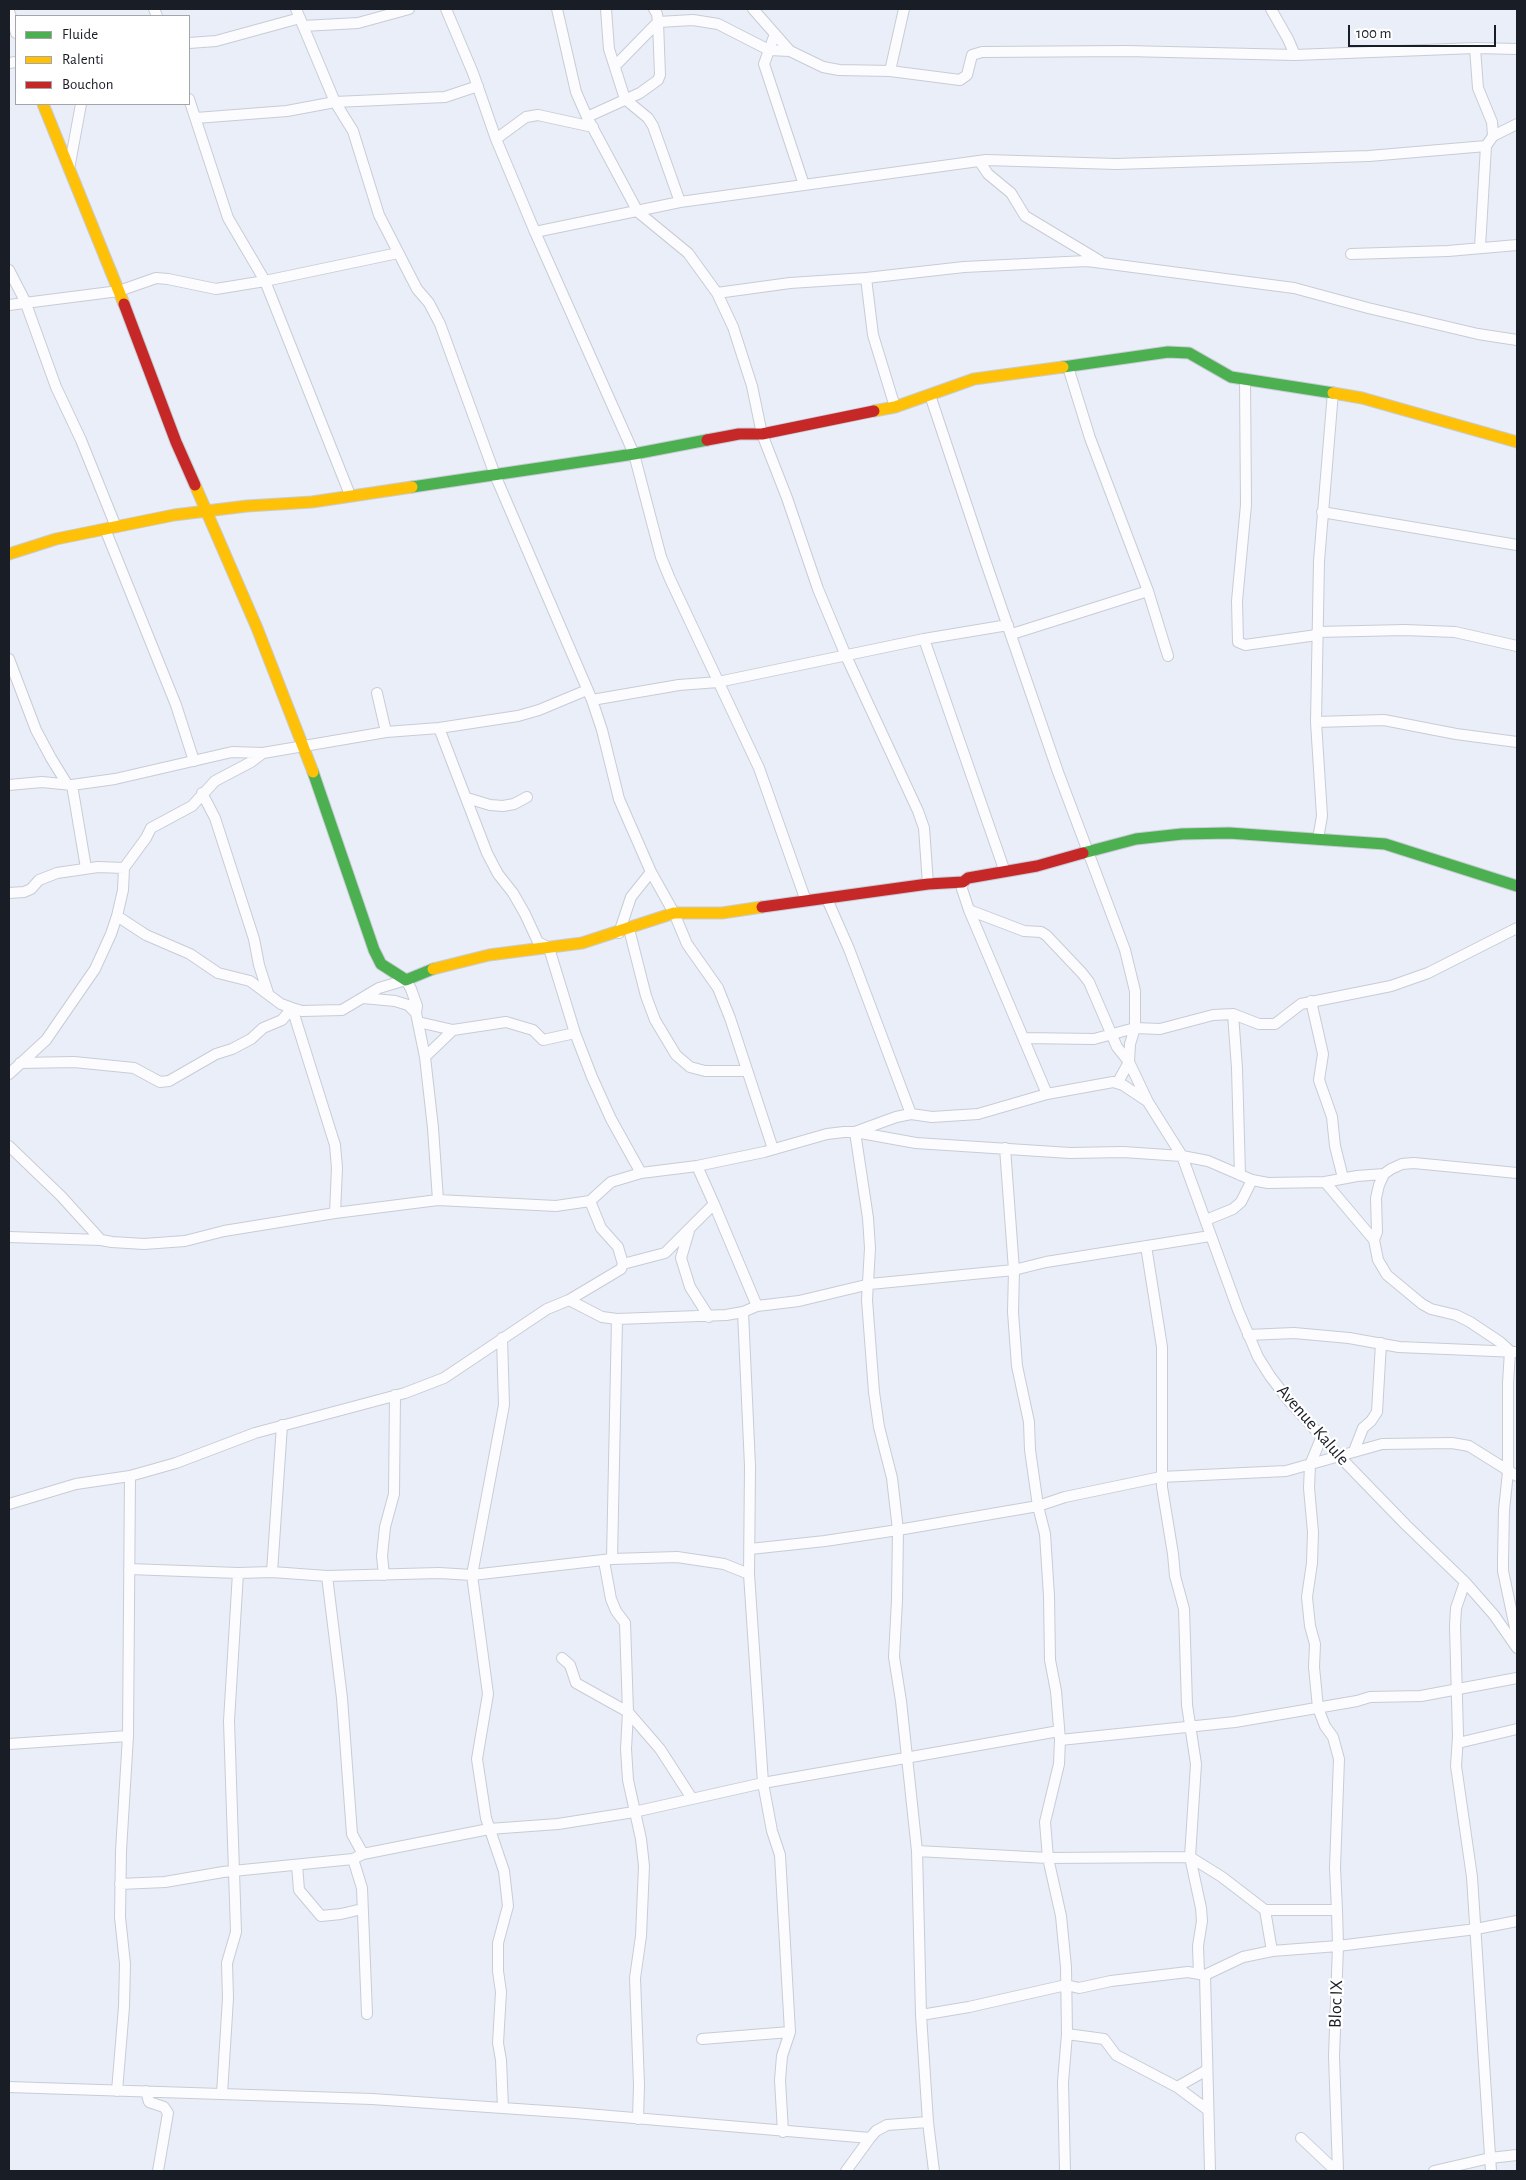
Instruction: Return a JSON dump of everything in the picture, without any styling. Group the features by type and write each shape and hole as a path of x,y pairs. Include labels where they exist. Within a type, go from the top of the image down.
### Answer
{"street":[{"path":"190,43 216,41 300,17 358,23 409,9"},
{"path":"446,9 478,86 496,139 535,232 634,454 664,564 759,768 806,901"},
{"path":"557,9 576,92 638,212 683,247 717,293 733,327 752,386 762,434 787,498 818,589 846,656 918,811 924,828 928,884"},
{"path":"606,9 609,49 625,99 648,118 653,126 680,202"},
{"path":"496,139 526,117 538,115 590,122 625,99 640,93 658,80 660,75 658,22 654,9"},
{"path":"753,9 790,52"},
{"path":"890,72 904,9"},
{"path":"1271,9 1288,38 1295,55"},
{"path":"9,11 15,30"},
{"path":"300,17 335,102 353,131 379,214 417,289 429,303 440,324 495,475 592,700 602,730 619,799 651,872 674,913 687,944 718,988 773,1149"},
{"path":"615,66 658,22 693,20 718,24 769,50 790,52 823,67 960,80 967,75 972,55 982,52 1126,51 1295,55 1475,48 1517,49"},
{"path":"775,34 765,58 765,69 786,127 804,186"},
{"path":"1475,48 1478,88 1492,122 1493,136"},
{"path":"196,118 287,111 335,102 445,97 478,86"},
{"path":"190,102 228,218 265,281 350,495"},
{"path":"43,105 119,291 176,442 257,628 304,746 374,950 381,964 386,969 406,980 411,989 425,1057 433,1128 438,1200"},
{"path":"69,170 81,105"},
{"path":"1480,247 1486,146 1493,136 1517,124"},
{"path":"1493,136 1517,133"},
{"path":"535,232 680,202 986,160 1116,164 1254,161 1369,156 1486,146"},
{"path":"980,162 988,174 1011,193 1020,211 1025,216 1105,263"},
{"path":"1351,254 1448,251 1517,245"},
{"path":"9,305 25,301 119,291 156,278 216,288 265,281 398,254"},
{"path":"717,293 790,283 866,278 982,266 1079,261 1294,288 1478,334 1517,340"},
{"path":"9,270 25,301 56,387 81,440 111,528 173,696 194,761"},
{"path":"866,278 873,335 895,407"},
{"path":"9,554 56,540 174,515 247,506 312,502 634,454 739,434 762,434 895,407 974,379 1168,352 1189,353 1221,373 1246,380 1362,398 1517,442"},
{"path":"1068,367 1099,463 1148,590 1168,656"},
{"path":"1246,380 1246,505 1238,601 1238,642 1245,645 1317,633 1439,631 1455,632 1517,646"},
{"path":"1318,840 1322,816 1316,722 1319,671 1317,633 1322,512 1333,392"},
{"path":"930,395 984,557 1087,851 1124,950 1135,991 1135,1028 1130,1044 1129,1062 1118,1082"},
{"path":"1322,512 1517,545"},
{"path":"592,700 679,686 718,682 924,639 1010,629 1148,590"},
{"path":"924,639 1005,872"},
{"path":"9,659 36,730 51,758 70,785 86,868"},
{"path":"9,785 42,782 70,785 115,779 232,752 263,753 386,732 439,728 518,716 539,710 587,690"},
{"path":"377,693 386,732"},
{"path":"1316,722 1384,720 1456,734 1517,742"},
{"path":"439,728 487,853 498,874 513,893 538,942 549,948 575,1033 592,1077 611,1119 641,1173"},
{"path":"9,1074 46,1040 95,969 117,916 123,890 124,868 151,828 192,806 215,781 252,762 263,753"},
{"path":"202,794 215,818 254,939 259,965 268,993"},
{"path":"467,798 490,805 503,806 514,804 527,797"},
{"path":"117,916 146,935 190,954 218,973 250,980 281,1004 302,1011 342,1010 379,988 434,969 489,955 582,943 624,931 674,913 722,913 928,884 963,882 968,878 1064,859 1087,851 1136,839 1182,834 1229,833 1385,844 1517,886"},
{"path":"9,893 24,892 31,889 39,880 57,873 86,868 124,868"},
{"path":"651,872 631,897 624,931 646,996 659,1027 676,1055 690,1067 705,1071 747,1071"},
{"path":"963,882 962,888 969,910 1047,1094"},
{"path":"827,899 911,1114"},
{"name":"Avenue Kalule","path":"969,910 1024,931 1041,932 1090,982 1111,1036 1129,1062 1148,1102 1182,1156 1248,1336 1270,1376 1340,1457 1465,1582 1494,1615 1517,1648"},
{"path":"1024,1038 1083,1040 1111,1036 1135,1028 1160,1028 1214,1015 1233,1014 1259,1024 1274,1024 1301,1004 1391,986 1428,973 1517,928"},
{"path":"379,988 386,969"},
{"path":"363,998 395,1001 408,1005 417,1017 453,1030 506,1022 533,1030 543,1040 575,1033"},
{"path":"1311,1001 1322,1054 1319,1080 1332,1118 1335,1146 1342,1178"},
{"path":"20,1063 74,1062 134,1068 160,1082 169,1081 216,1054 232,1049 251,1039 262,1028 282,1020 292,1008"},
{"path":"292,1008 335,1145 337,1168 335,1213"},
{"path":"1233,1014 1237,1068 1240,1175"},
{"path":"425,1057 453,1030"},
{"path":"855,1132 896,1117 911,1114 932,1118 978,1114 1047,1094 1118,1082 1148,1102"},
{"path":"855,1132 868,1218 870,1284 867,1300 874,1392 879,1427 892,1478 898,1530 898,1600 894,1657 908,1757 917,1851 921,2015 928,2122 934,2171"},
{"path":"9,1238 100,1240 144,1244 185,1241 224,1231 335,1213 438,1200 556,1206 590,1201 611,1182 641,1173 697,1166 773,1149 828,1134 855,1132 916,1142 1070,1153 1123,1152 1182,1156 1208,1161 1252,1180 1268,1183 1325,1182 1342,1178 1384,1174 1402,1164 1414,1163 1517,1173"},
{"path":"9,1146 61,1196 100,1240"},
{"path":"1005,1148 1014,1270 1012,1312 1017,1366 1029,1422 1030,1450 1046,1548 1050,1660 1056,1691 1060,1736 1059,1764 1045,1822 1048,1858 1061,1916 1066,1985 1067,2034 1063,2082 1065,2171"},
{"path":"697,1166 757,1306"},
{"path":"1384,1174 1376,1198 1378,1220 1374,1240 1378,1260 1387,1275 1422,1304 1431,1309 1456,1315 1470,1322 1513,1352"},
{"path":"1206,1220 1234,1209 1241,1202 1252,1180"},
{"path":"1325,1182 1374,1240"},
{"path":"9,1504 76,1484 130,1476 176,1463 282,1425 395,1395 444,1378 547,1309 569,1300 621,1269 623,1264 618,1247 601,1228 590,1201"},
{"path":"623,1264 665,1253 714,1204"},
{"path":"690,1229 680,1258 690,1286 709,1316"},
{"path":"569,1300 602,1317 617,1319 709,1316 742,1312 757,1306 799,1301 870,1284 1014,1270 1056,1260 1210,1236"},
{"path":"1146,1246 1162,1347 1161,1477 1175,1576 1184,1609 1189,1727 1196,1764 1190,1857 1202,1921 1198,1946 1202,1974 1210,2171"},
{"path":"665,1253 680,1258"},
{"path":"742,1312 750,1466 749,1574 763,1783 772,1831 780,1855 790,2032 782,2056 780,2080 783,2132"},
{"path":"617,1319 608,1560 611,1599 616,1611 625,1623 628,1712 627,1765 634,1812 641,1838 644,1866 641,1936 635,1978 639,2085 638,2119"},
{"path":"1248,1336 1294,1333 1349,1338 1399,1347 1513,1352"},
{"path":"502,1338 504,1406 472,1575 488,1694 477,1759 490,1829 504,1871 508,1906 498,1943 498,1971 502,1992 498,2043 502,2060 503,2108"},
{"path":"1354,1451 1363,1428 1375,1417 1377,1412 1381,1343"},
{"path":"1513,1352 1508,1383 1513,1474 1504,1510 1503,1571 1517,1637"},
{"path":"384,1575 382,1556 385,1527 394,1494 395,1395"},
{"path":"272,1572 282,1425"},
{"path":"1310,1465 1322,1436"},
{"path":"750,1549 825,1541 1038,1506 1065,1497 1161,1477 1286,1471 1382,1444 1460,1444 1469,1446 1513,1474"},
{"name":"Bloc IX","path":"1310,1465 1309,1488 1313,1540 1307,1597 1310,1626 1316,1644 1314,1667 1318,1708 1325,1726 1333,1737 1339,1758 1335,1868 1338,1946 1334,2056 1337,2171"},
{"path":"117,2091 125,1964 120,1917 120,1884 122,1815 128,1736 130,1476"},
{"path":"129,1569 238,1573 272,1572 327,1576 439,1573 472,1575 608,1560 677,1557 724,1564 749,1574"},
{"path":"222,2094 228,1998 227,1963 236,1932 229,1721 238,1573"},
{"path":"327,1576 342,1698 352,1834 358,1856 362,1888 367,2014"},
{"path":"1465,1582 1456,1608 1458,1743 1456,1766 1468,1844 1476,1929 1491,2171"},
{"path":"562,1658 570,1665 576,1683 628,1712 660,1749 691,1797"},
{"path":"120,1884 189,1879 234,1871 297,1865 358,1856 490,1829 558,1824 634,1812 691,1797 908,1757 1060,1736 1189,1727 1318,1708 1370,1697 1415,1696 1517,1678"},
{"path":"1458,1743 1517,1728"},
{"path":"9,1744 128,1736"},
{"path":"917,1851 1048,1858 1190,1857 1222,1877 1264,1910 1337,1910"},
{"path":"297,1865 299,1890 321,1916 362,1909"},
{"path":"1264,1910 1272,1951"},
{"path":"921,2015 969,2007 1066,1985 1079,1988 1110,1981 1172,1974 1202,1974 1243,1957 1272,1951 1338,1946 1517,1922"},
{"path":"702,2039 790,2032"},
{"path":"1067,2034 1104,2038 1116,2055 1177,2087 1208,2110"},
{"path":"1177,2087 1207,2070"},
{"path":"9,2087 372,2099 870,2138"},
{"path":"146,2091 149,2102 164,2107 168,2113 158,2171"},
{"path":"846,2171 876,2131 887,2125 928,2122"},
{"path":"1301,2138 1337,2171"},
{"path":"1434,2171 1490,2158 1517,2156"}],"traffic: fast":[{"path":"1063,367 1168,352 1189,353 1231,377 1333,393"},
{"path":"412,487 634,454 707,440"},
{"path":"313,772 374,950 381,964 406,980 433,969"},
{"path":"1083,853 1136,839 1182,834 1229,833 1385,844 1517,886"}],"traffic: slow":[{"path":"43,105 124,304"},
{"path":"874,411 895,407 974,379 1063,367"},
{"path":"1333,393 1362,398 1517,442"},
{"path":"195,485 257,628 313,772"},
{"path":"9,554 56,539 174,515 247,506 312,502 412,487"},
{"path":"433,969 489,955 582,943 674,913 722,913 762,907"}],"traffic: jam":[{"path":"124,304 176,442 195,485"},
{"path":"707,440 739,434 762,434 874,411"},
{"path":"762,907 928,884 963,882 968,878 1037,866 1083,853"}]}
